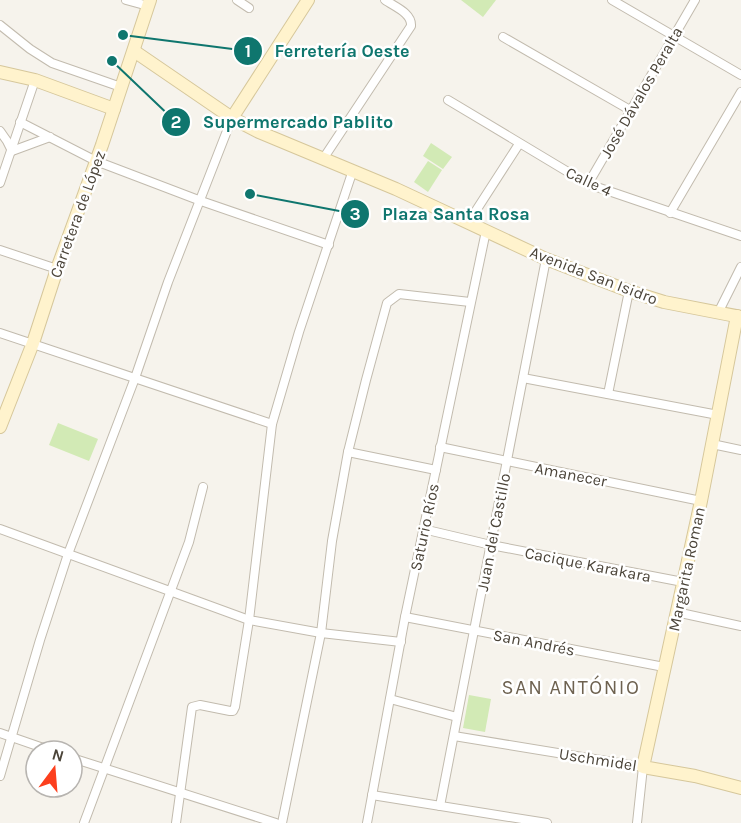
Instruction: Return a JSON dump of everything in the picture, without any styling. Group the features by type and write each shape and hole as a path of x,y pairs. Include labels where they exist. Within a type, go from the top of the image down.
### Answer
{"main road":[{"path":"232,118 308,0"},
{"name":"Carretera de López","path":"0,427 33,343 149,3"},
{"name":"Avenida San Isidro","path":"134,51 232,118 353,170 546,259 664,302 739,316"},
{"path":"0,72 35,80 114,109"},
{"name":"Margarita Roman","path":"643,767 739,316"},
{"name":"Uschmidel","path":"643,767 695,776 741,788"}],"street":[{"path":"126,0 149,3"},
{"path":"237,0 249,8"},
{"path":"323,159 411,26 408,15 385,0"},
{"path":"612,0 741,75"},
{"name":"José Dávalos Peralta","path":"588,184 694,0"},
{"path":"0,26 52,63 121,87"},
{"path":"503,38 630,110"},
{"path":"0,183 35,80"},
{"path":"670,213 741,92"},
{"name":"Calle 4","path":"448,100 588,184 741,236"},
{"path":"0,777 40,640 68,555 135,378 168,282 232,118"},
{"path":"20,122 96,161 201,201 329,245"},
{"path":"0,131 12,151"},
{"path":"12,151 50,137"},
{"path":"468,223 519,144"},
{"path":"176,823 192,707 200,705 230,711 234,709 249,620 272,424 299,332 353,170"},
{"name":"Saturio Ríos","path":"367,823 405,616 486,231"},
{"path":"0,250 57,269"},
{"name":"Juan del Castillo","path":"440,806 546,259"},
{"path":"718,313 741,267"},
{"path":"608,394 629,291"},
{"path":"282,823 321,633 332,541 348,453 387,303 399,294 470,302"},
{"path":"0,333 272,424"},
{"path":"523,378 718,415"},
{"path":"712,444 741,450"},
{"name":"Amanecer","path":"441,447 701,501"},
{"path":"348,453 436,470"},
{"path":"84,823 189,542 203,487"},
{"path":"0,529 249,620 321,633 401,642"},
{"name":"Cacique Karakara","path":"423,529 491,545 683,582"},
{"path":"676,612 741,626"},
{"name":"San Andrés","path":"405,616 664,667"},
{"path":"390,699 457,717"},
{"path":"0,733 24,740"},
{"name":"Uschmidel","path":"454,736 643,767"},
{"path":"84,762 276,823"},
{"name":"Margarita Roman","path":"637,823 643,767"},
{"path":"372,795 547,823"}],"green space":[{"path":"461,0 496,0 483,17"},
{"path":"431,143 452,157 443,169 423,156"},
{"path":"428,161 442,170 428,192 414,182"},
{"path":"58,423 98,439 89,461 49,445"},
{"path":"469,695 491,699 485,732 463,728"}],"place":[{"name":"Ferretería Oeste","path":"123,35"},
{"name":"Supermercado Pablito","path":"112,61"},
{"name":"Plaza Santa Rosa","path":"250,194"}],"district":[{"name":"SAN ANTÓNIO","path":"571,687"}]}
